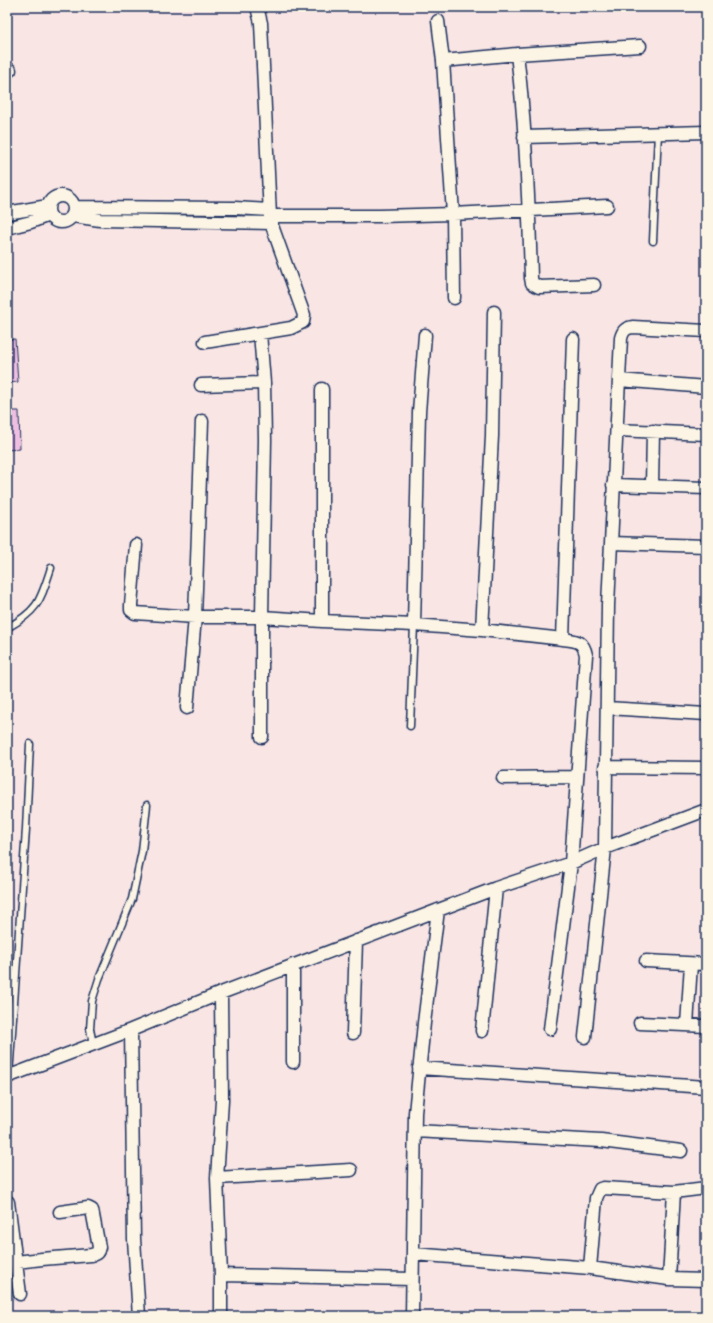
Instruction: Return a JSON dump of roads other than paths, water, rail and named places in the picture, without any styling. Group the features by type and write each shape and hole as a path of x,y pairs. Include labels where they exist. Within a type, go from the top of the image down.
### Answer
{"street":[{"path":"205,342 291,328 303,322 304,315 270,216 261,23 257,7"},
{"path":"438,22 443,61 453,214 454,298"},
{"path":"443,61 517,54 640,46"},
{"path":"517,54 522,92 532,283 539,287 594,285"},
{"path":"524,137 658,132 706,132"},
{"path":"7,228 31,222 49,210 53,198 62,196 70,199 73,211 70,219 62,222 54,220 49,210"},
{"path":"73,211 235,208 270,216 379,216 529,211 607,206"},
{"path":"7,213 49,210"},
{"path":"482,630 492,436 494,312"},
{"path":"586,1037 605,848 608,606 621,338 623,332 627,328 633,327 706,331"},
{"path":"260,333 264,383 265,440 262,617 262,737"},
{"path":"414,625 419,412 425,335"},
{"path":"563,639 572,339"},
{"path":"619,380 706,387"},
{"path":"201,385 264,383"},
{"path":"322,389 322,621"},
{"path":"187,708 195,617 202,421"},
{"path":"617,430 706,434"},
{"path":"652,486 653,432"},
{"path":"613,485 706,488"},
{"path":"611,543 706,546"},
{"path":"136,545 130,605 131,610 134,613 195,617 262,617 414,625 482,630 563,639 581,643 584,647 586,655 571,864 550,1029"},
{"path":"607,708 706,714"},
{"path":"605,767 706,768"},
{"path":"503,778 577,778"},
{"path":"8,1076 131,1030 221,992 496,888 571,864 605,848 706,810"},
{"path":"482,1031 496,888"},
{"path":"412,1316 415,1131 419,1068 438,910"},
{"path":"353,1033 356,941"},
{"path":"646,961 706,964"},
{"path":"687,1025 691,964"},
{"path":"292,1062 293,965"},
{"path":"221,992 222,1101 217,1178 221,1316"},
{"path":"640,1023 706,1026"},
{"path":"131,1030 134,1239 139,1316"},
{"path":"419,1068 706,1087"},
{"path":"415,1131 601,1141 681,1151"},
{"path":"217,1178 351,1170"},
{"path":"590,1268 596,1198 597,1193 600,1190 603,1188 674,1192 706,1188"},
{"path":"669,1279 674,1192"},
{"path":"8,1202 10,1243 16,1262 20,1294"},
{"path":"16,1262 91,1255 98,1252 99,1247 92,1210 88,1208 60,1212"},
{"path":"413,1254 590,1268 669,1279 706,1280"},
{"path":"221,1275 412,1279"}],"lane":[{"path":"654,241 658,132"},
{"path":"7,628 27,615 36,607 41,598 51,568"},
{"path":"410,726 414,625"},
{"path":"8,1076 26,829 30,744"},
{"path":"93,1044 90,1029 92,1001 99,979 132,899 142,850 147,805"}]}
